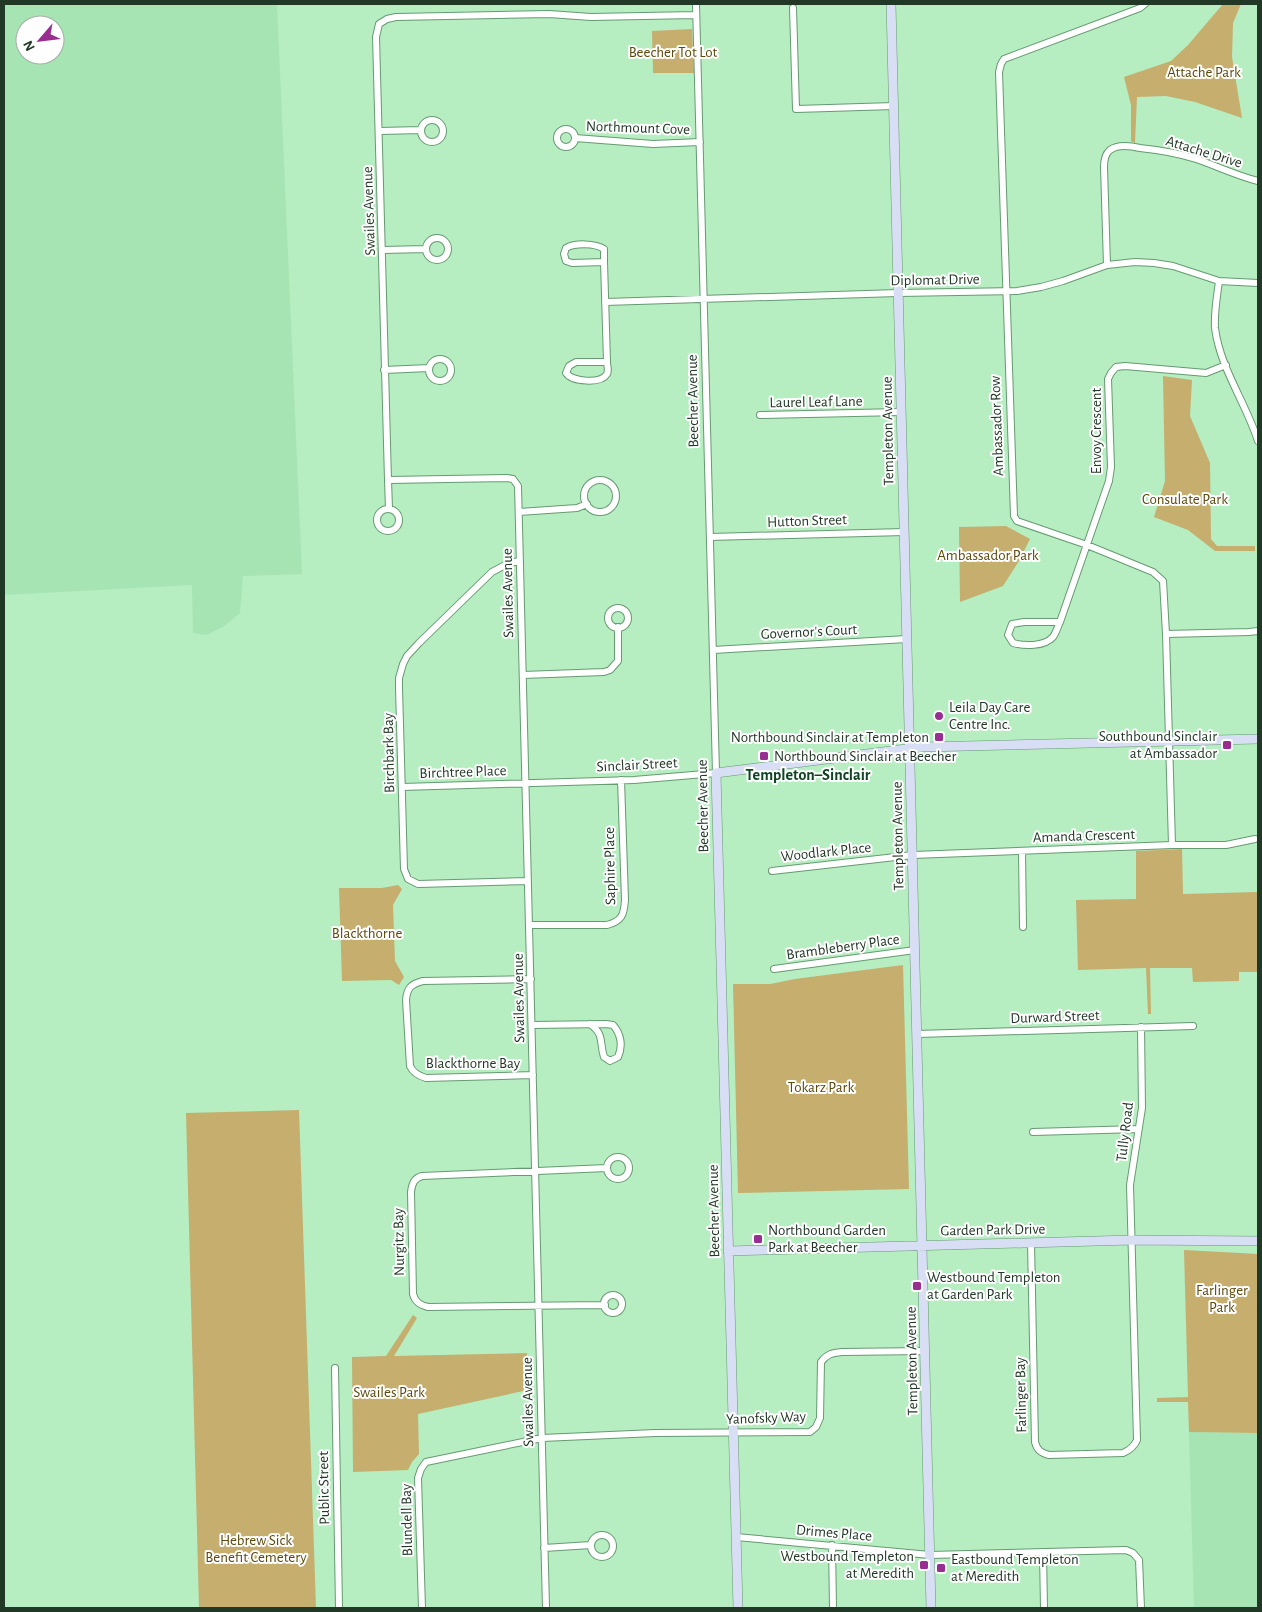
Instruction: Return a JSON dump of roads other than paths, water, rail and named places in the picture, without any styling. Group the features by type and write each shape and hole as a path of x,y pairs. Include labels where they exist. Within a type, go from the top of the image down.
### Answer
{"street":[{"name":"Beecher Avenue","path":"696,4 738,1608"},
{"name":"Templeton Avenue","path":"891,4 931,1608"},
{"name":"Ambassador Row","path":"1145,4 1140,8 1004,59 1000,64 1005,291 1014,516 1021,523 1087,545 1154,572 1159,576 1164,587 1172,845"},
{"path":"793,8 796,109 894,106"},
{"name":"Swailes Avenue","path":"546,1608 518,486 513,479 507,478 388,480 376,37 379,24 387,19 396,17 549,14 591,17 696,15"},
{"path":"380,131 421,130"},
{"name":"Northmount Cove","path":"575,138 653,144 700,142"},
{"name":"Attache Drive","path":"1107,265 1104,167 1106,154 1111,149 1118,146 1130,146 1170,152 1258,181"},
{"path":"604,262 572,263 566,261 564,254 566,248 570,246 596,245 604,249 608,371 606,376 597,380 577,380 570,378 566,373 569,366 576,362 607,362"},
{"path":"383,250 426,249"},
{"name":"Diplomat Drive","path":"605,302 898,292 1005,291 1048,285 1107,265 1154,262 1219,281 1258,283"},
{"path":"1219,281 1215,327 1220,350 1258,441"},
{"name":"Envoy Crescent","path":"1087,545 1110,474 1108,386 1111,373 1116,367 1125,366 1206,373 1226,365"},
{"path":"384,370 429,368"},
{"name":"Laurel Leaf Lane","path":"760,415 901,412"},
{"path":"388,480 388,509"},
{"path":"594,481 606,481 615,490 615,501 608,509 593,510 587,504 584,494 589,484 594,481"},
{"path":"519,512 577,508 587,504"},
{"name":"Hutton Street","path":"710,537 904,532"},
{"path":"1060,622 1012,624 1008,635 1013,643 1021,645 1042,644 1053,637 1060,622 1087,545"},
{"name":"Birchbark Bay","path":"520,561 509,563 492,572 407,656 401,670 399,683 404,868 408,879 418,884 528,881"},
{"path":"523,676 610,670 618,661 618,627"},
{"path":"1166,634 1258,631"},
{"name":"Governor's Court","path":"713,650 907,639"},
{"name":"Sinclair Street","path":"526,782 621,780 716,773 910,748 1258,739"},
{"name":"Saphire Place","path":"529,925 607,925 616,923 622,917 625,900 621,780"},
{"name":"Birchtree Place","path":"402,786 526,782"},
{"name":"Amanda Crescent","path":"912,855 1172,845 1226,845 1255,839"},
{"path":"1022,851 1023,927"},
{"name":"Woodlark Place","path":"772,871 912,855"},
{"name":"Brambleberry Place","path":"774,969 915,950"},
{"name":"Blackthorne Bay","path":"531,979 423,981 409,987 406,993 406,1000 410,1066 414,1073 426,1078 533,1075"},
{"path":"532,1025 590,1024 613,1025 618,1030 621,1042 618,1057 610,1061 604,1057 602,1038 598,1030 590,1024"},
{"name":"Durward Street","path":"917,1034 1193,1026"},
{"name":"Tully Road","path":"1132,1240 1130,1186 1142,1108 1141,1027"},
{"path":"1033,1132 1138,1129"},
{"path":"535,1171 607,1168"},
{"name":"Nurgitz Bay","path":"535,1171 422,1176 417,1177 412,1183 410,1192 414,1300 428,1307 538,1305"},
{"name":"Garden Park Drive","path":"728,1252 1132,1240 1258,1241"},
{"name":"Farlinger Bay","path":"1031,1243 1035,1442 1037,1448 1049,1455 1123,1453 1134,1446 1136,1440 1132,1240"},
{"path":"538,1305 605,1305"},
{"name":"Yanofsky Way","path":"542,1438 597,1435 810,1432 816,1427 820,1418 821,1362 825,1356 833,1353 925,1351"},
{"name":"Public Street","path":"335,1368 339,1608"},
{"name":"Blundell Bay","path":"422,1608 418,1478 422,1465 432,1460 542,1438"},
{"name":"Drimes Place","path":"736,1537 930,1555 1126,1550 1133,1553 1139,1560 1141,1608"},
{"path":"544,1548 591,1545"},
{"path":"832,1545 833,1608"},
{"path":"1043,1552 1044,1608"}],"place":[{"name":"Leila Day Care Centre Inc.","path":"939,716"},
{"name":"Northbound Sinclair at Templeton","path":"939,737"},
{"name":"Southbound Sinclair at Ambassador","path":"1227,745"},
{"name":"Northbound Sinclair at Beecher","path":"764,756"},
{"name":"Northbound Garden Park at Beecher","path":"758,1239"},
{"name":"Westbound Templeton at Garden Park","path":"917,1286"},
{"name":"Westbound Templeton at Meredith","path":"924,1565"},
{"name":"Eastbound Templeton at Meredith","path":"941,1568"}],"district":[{"name":"Templeton–Sinclair","path":"808,775"}],"park label":[{"name":"Beecher Tot Lot","path":"673,52"},
{"name":"Attache Park","path":"1204,72"},
{"name":"Consulate Park","path":"1185,499"},
{"name":"Ambassador Park","path":"988,555"},
{"name":"Blackthorne","path":"367,933"},
{"name":"Tokarz Park","path":"821,1087"},
{"name":"Farlinger Park","path":"1222,1298"},
{"name":"Swailes Park","path":"389,1392"},
{"name":"Hebrew Sick Benefit Cemetery","path":"256,1548"}]}
